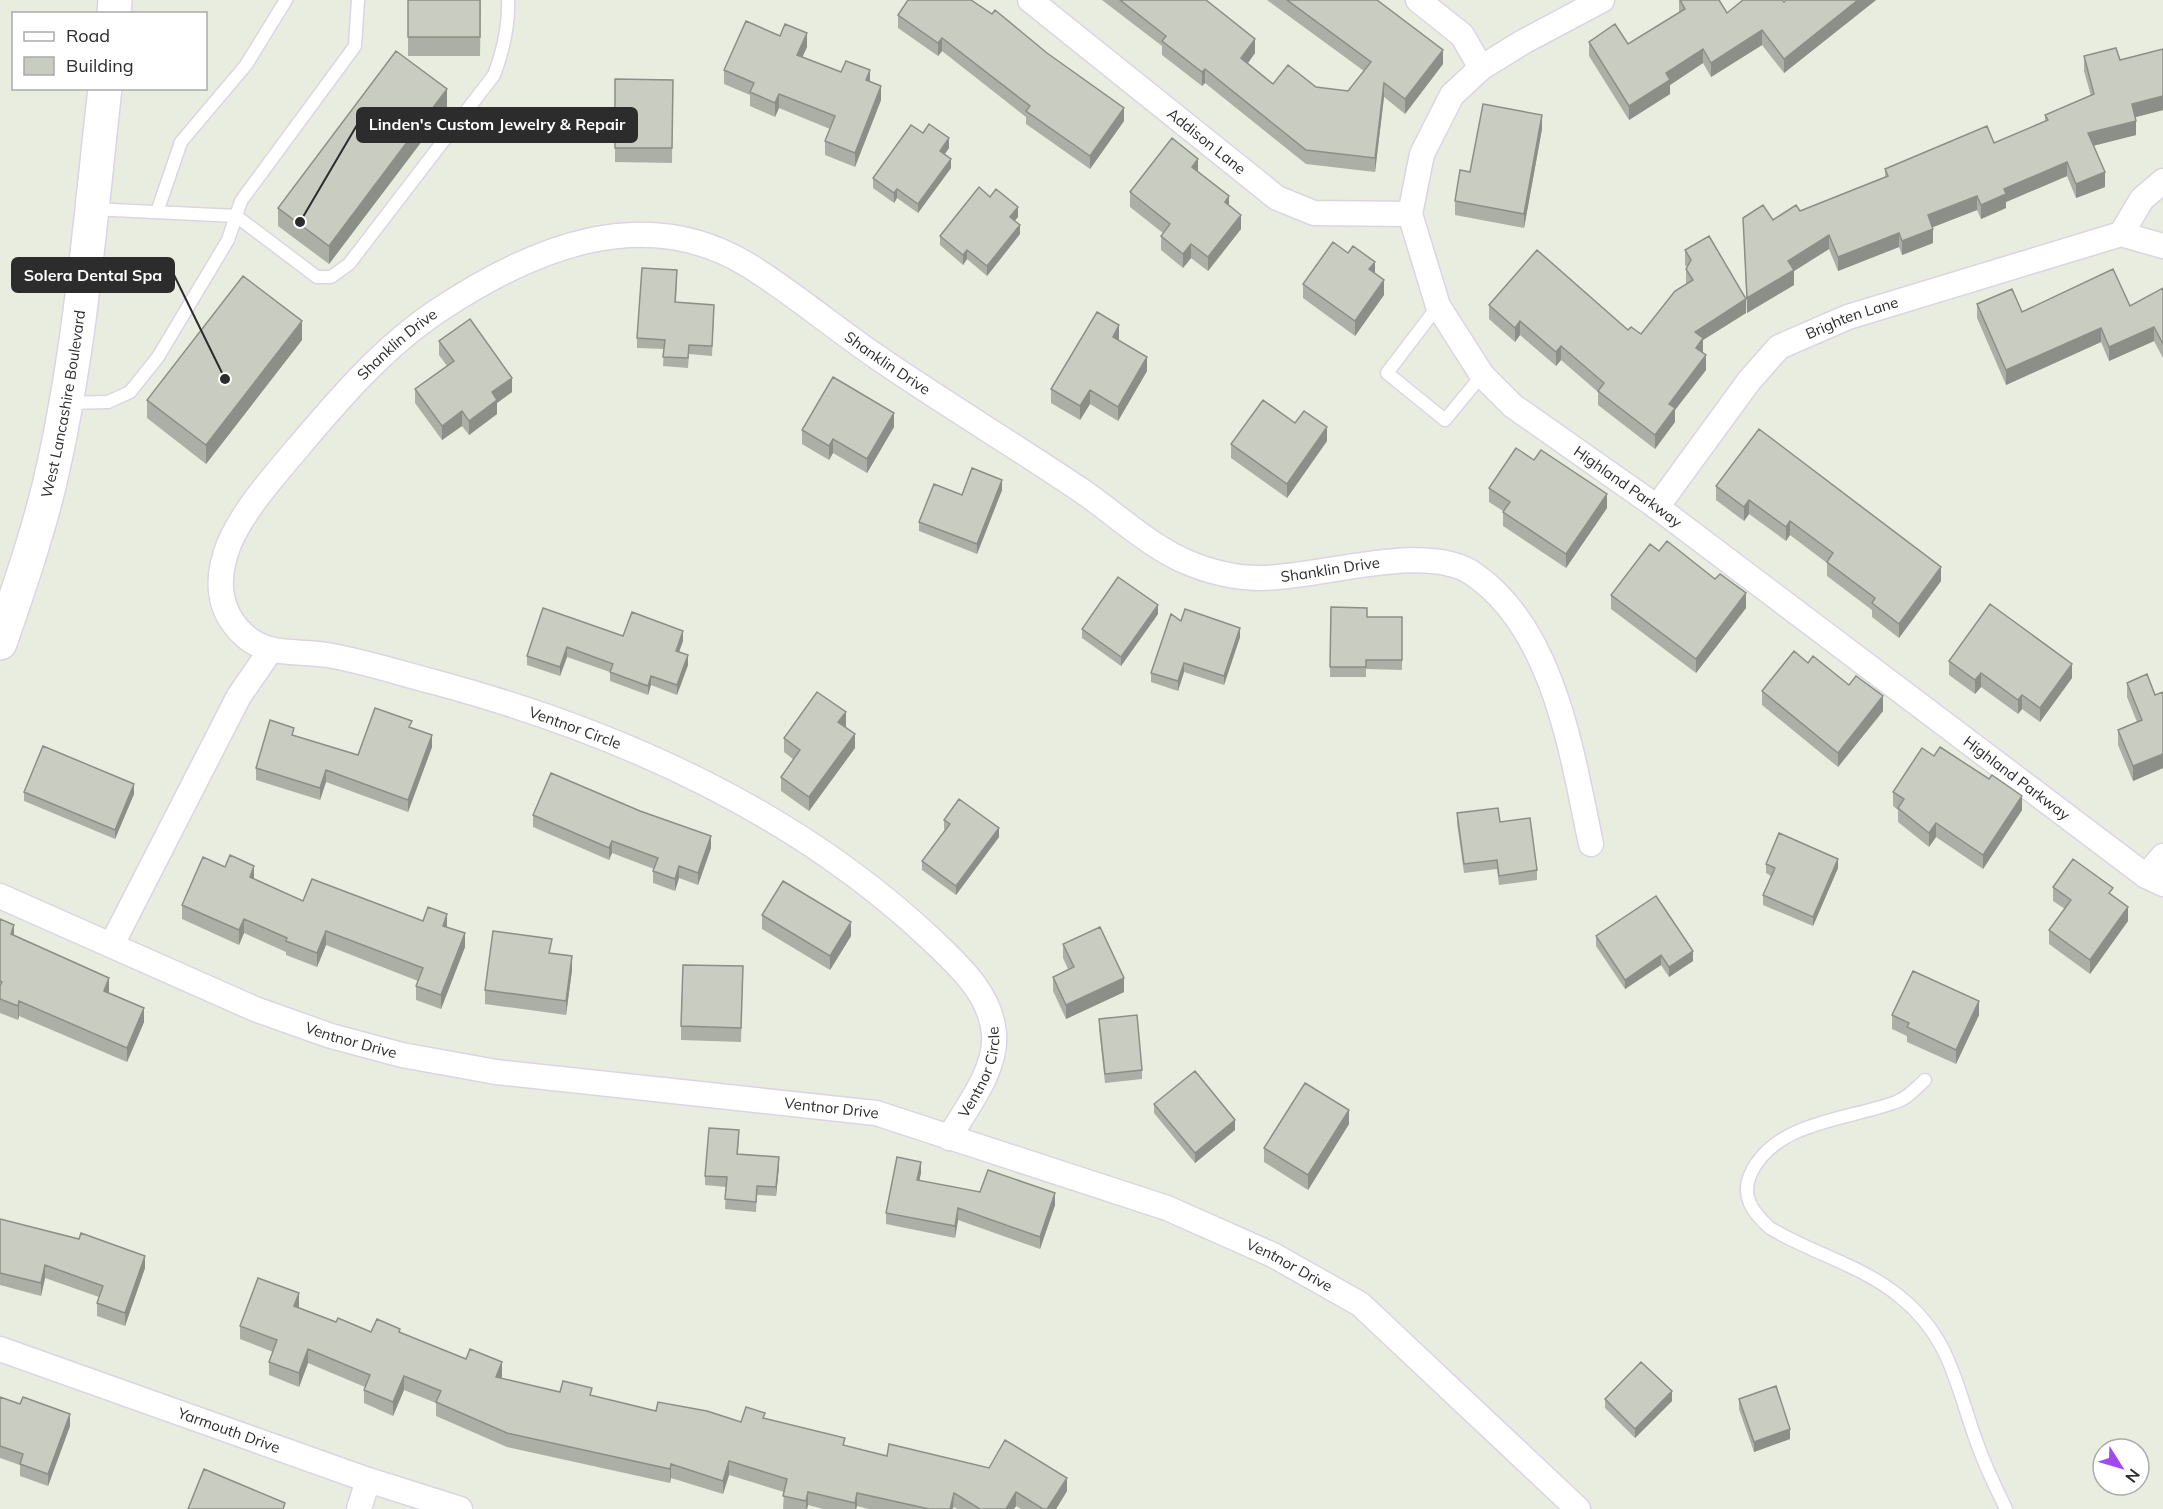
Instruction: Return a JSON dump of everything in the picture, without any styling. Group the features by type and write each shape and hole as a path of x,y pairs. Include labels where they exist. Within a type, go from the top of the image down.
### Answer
{"main road":[{"name":"West Lancashire Boulevard","path":"0,643 25,572 49,485 65,403 76,341 105,90"}],"street":[{"path":"1418,0 1462,35 1482,68"},
{"name":"Highland Parkway","path":"1602,0 1523,42 1482,68 1452,95 1422,154 1410,214 1438,306 1482,375 1513,406 1657,507 2155,880"},
{"name":"Addison Lane","path":"1044,4 1277,198 1314,213 1410,214"},
{"path":"2163,181 2142,199 2121,234 2163,246"},
{"name":"Brighten Lane","path":"1657,507 1749,381 1779,348 1848,317 2121,234"},
{"name":"Shanklin Drive","path":"270,651 245,636 226,612 219,593 221,567 233,534 250,505 340,397 416,325 484,280 520,261 556,247 616,235 682,238 714,248 745,263 879,358 1086,494 1161,548 1186,562 1229,574 1262,579 1406,561 1435,561 1467,569 1499,597 1527,634 1553,686 1570,748 1591,844"},
{"path":"112,944 239,696 270,651"},
{"name":"Ventnor Circle","path":"270,651 324,654 444,685 575,725 711,785 762,814 832,861 902,912 976,985 987,1004 994,1028 994,1049 987,1069 949,1138"},
{"path":"2155,880 2163,856"},
{"name":"Ventnor Drive","path":"0,896 255,1009 331,1036 402,1055 496,1072 876,1113 1167,1208 1273,1255 1360,1304 1578,1509"},
{"name":"Yarmouth Drive","path":"0,1349 368,1480 460,1509"},
{"path":"359,1509 368,1480"}],"lane":[{"path":"157,212 181,142 246,65 286,0"},
{"path":"65,403 108,402 130,392 158,357 228,240 242,201 355,46 357,0"},
{"path":"92,209 236,216 317,277 331,277 349,264 494,75 501,59 509,16 508,0"},
{"path":"1438,306 1387,373 1445,420 1482,375"},
{"path":"1925,1080 1911,1094 1897,1102 1845,1116 1789,1135 1767,1150 1747,1181 1748,1202 1756,1216 1770,1228 1876,1280 1898,1295 1931,1327 1944,1348 1980,1450 2006,1509"}],"building":[{"path":"408,0 480,0 480,37 408,37"},
{"path":"908,0 971,0 992,14 995,10 1047,53 1124,108 1090,156 1026,111 1030,106 942,38 938,43 898,15"},
{"path":"1120,0 1206,0 1255,39 1241,58 1273,84 1288,65 1316,87 1348,91 1371,62 1287,0 1377,0 1443,50 1405,99 1384,83 1375,158 1306,150 1205,69 1202,72 1162,41 1166,36"},
{"path":"1680,0 1719,0 1727,13 1743,0 1782,0 1784,2 1786,0 1858,0 1784,59 1762,30 1711,63 1703,49 1666,73 1670,80 1629,106 1589,42 1615,24 1628,44 1685,9"},
{"path":"746,21 780,36 785,24 807,33 797,55 841,72 846,61 870,70 866,80 881,86 855,153 825,141 835,116 779,94 775,103 750,92 754,83 724,70"},
{"path":"2116,48 2120,60 2163,49 2163,96 2132,104 2136,121 2088,133 2105,172 2076,184 2067,162 2004,189 2006,194 1981,205 1977,196 1928,215 1933,229 1902,241 1899,233 1838,257 1829,235 1788,261 1794,270 1747,298 1743,218 1763,205 1773,220 1796,205 1800,211 1888,176 1885,169 1987,126 1994,143 2048,120 2045,115 2094,94 2084,56"},
{"path":"396,51 447,89 329,246 278,208"},
{"path":"615,79 673,80 672,148 615,148"},
{"path":"1483,104 1542,115 1524,214 1455,201 1460,170 1470,172"},
{"path":"929,124 949,138 940,151 951,159 918,204 897,189 894,193 873,178 911,125 923,133"},
{"path":"1172,138 1198,159 1192,167 1229,196 1225,202 1241,215 1208,257 1191,244 1183,254 1161,236 1170,224 1130,192"},
{"path":"979,187 990,197 996,189 1018,207 1010,217 1020,225 987,266 967,250 963,255 940,236"},
{"path":"1709,236 1746,299 1695,332 1703,338 1696,348 1706,355 1669,404 1675,408 1655,435 1598,391 1604,383 1561,346 1556,352 1520,321 1515,328 1489,305 1537,250 1628,330 1631,327 1641,334 1675,291 1693,280 1686,269 1691,260 1685,250"},
{"path":"1333,242 1348,253 1353,246 1375,262 1369,269 1384,280 1355,321 1303,284"},
{"path":"642,268 677,270 675,302 714,305 712,346 689,345 688,358 663,357 665,340 637,338"},
{"path":"2113,269 2130,306 2163,288 2163,344 2154,327 2109,347 2101,328 2006,370 1977,304 2012,289 2022,312"},
{"path":"243,276 302,321 206,445 147,400"},
{"path":"1097,312 1119,325 1113,337 1147,357 1118,407 1090,390 1080,406 1051,389"},
{"path":"470,319 512,378 492,392 497,400 469,421 462,411 442,426 415,389 454,361 439,341"},
{"path":"833,377 894,413 867,459 833,439 829,446 802,430"},
{"path":"1263,400 1295,423 1304,411 1327,427 1287,484 1231,444"},
{"path":"1759,429 1941,567 1899,624 1872,603 1875,598 1827,562 1833,553 1790,521 1786,527 1749,500 1744,507 1716,486"},
{"path":"1516,448 1534,460 1541,450 1607,494 1566,554 1503,512 1510,502 1489,488"},
{"path":"972,468 1002,480 977,544 919,522 934,484 962,495"},
{"path":"1667,541 1715,579 1720,574 1746,593 1696,659 1611,595 1650,544 1659,551"},
{"path":"1118,577 1158,605 1121,657 1082,629"},
{"path":"1990,604 2072,664 2040,708 2022,695 2018,700 1981,673 1975,680 1949,661"},
{"path":"1331,607 1367,608 1367,617 1402,617 1402,660 1366,660 1366,667 1330,667"},
{"path":"543,608 623,636 632,612 683,631 676,651 688,655 677,685 651,676 648,686 610,672 613,664 567,647 560,667 527,656"},
{"path":"1185,609 1240,628 1224,676 1184,663 1178,681 1151,673 1171,614 1181,621"},
{"path":"1794,651 1808,663 1813,656 1849,685 1856,676 1883,696 1838,753 1762,691"},
{"path":"2147,674 2155,695 2163,692 2163,754 2133,766 2118,730 2142,720 2127,683"},
{"path":"817,692 846,712 838,722 855,734 809,797 781,777 800,750 784,738"},
{"path":"375,708 412,721 409,727 432,735 408,800 326,770 320,788 256,768 270,720 294,728 292,735 358,755"},
{"path":"43,746 134,784 115,830 24,792"},
{"path":"1940,747 1989,779 1992,775 2022,796 1983,855 1936,823 1929,833 1898,808 1904,799 1893,792 1922,748 1934,756"},
{"path":"551,773 640,811 711,836 698,873 679,866 675,879 653,871 658,858 612,841 609,848 533,815"},
{"path":"959,799 999,828 956,886 922,861 950,824 944,820"},
{"path":"1498,808 1500,822 1530,818 1537,870 1499,876 1497,860 1464,864 1457,813"},
{"path":"1779,833 1838,859 1813,917 1763,895 1775,868 1766,864"},
{"path":"230,855 254,866 250,877 303,901 312,879 423,921 428,907 447,914 443,926 465,933 441,995 416,986 423,968 326,931 317,953 286,941 287,938 244,919 239,930 182,905 203,857 225,867"},
{"path":"2073,859 2113,888 2109,893 2128,907 2090,960 2049,930 2071,900 2053,887"},
{"path":"783,881 851,922 830,956 762,915"},
{"path":"1656,896 1693,951 1669,967 1661,955 1625,980 1596,936"},
{"path":"0,919 14,925 11,934 109,978 104,991 144,1008 127,1048 19,1001 18,1006 0,999 2,982 0,981"},
{"path":"1100,927 1124,978 1066,1005 1053,977 1074,967 1063,944"},
{"path":"493,931 552,939 549,953 572,956 566,1001 485,990"},
{"path":"683,965 743,966 741,1028 681,1026"},
{"path":"1913,971 1979,1001 1956,1050 1907,1027 1909,1023 1892,1015"},
{"path":"1137,1015 1142,1070 1105,1074 1099,1019"},
{"path":"1195,1071 1235,1120 1195,1153 1154,1104"},
{"path":"1305,1083 1349,1110 1308,1175 1264,1148"},
{"path":"709,1128 739,1130 737,1154 779,1157 776,1187 757,1186 756,1202 725,1199 727,1177 705,1176"},
{"path":"897,1157 921,1162 917,1180 980,1192 988,1170 1055,1193 1040,1237 958,1208 955,1226 886,1213"},
{"path":"0,1219 79,1239 81,1233 145,1256 125,1313 97,1303 103,1286 45,1265 41,1283 0,1273"},
{"path":"258,1278 299,1293 294,1306 336,1322 338,1318 371,1332 377,1319 400,1329 399,1332 466,1359 470,1349 502,1362 496,1377 560,1392 563,1381 592,1388 590,1395 656,1411 658,1402 707,1411 741,1422 746,1407 765,1413 763,1418 845,1438 843,1445 887,1456 889,1444 989,1468 1005,1440 1067,1478 1047,1509 1043,1509 1016,1492 1006,1509 980,1509 954,1493 950,1509 929,1509 857,1493 855,1503 808,1492 806,1501 783,1496 787,1479 729,1461 723,1481 671,1464 670,1469 507,1433 436,1402 441,1391 404,1376 393,1402 364,1390 370,1375 308,1349 299,1373 269,1362 277,1340 240,1326"},
{"path":"1641,1362 1672,1391 1635,1429 1605,1399"},
{"path":"1776,1386 1790,1429 1754,1442 1739,1399"},
{"path":"0,1397 20,1404 23,1397 70,1414 48,1474 20,1464 23,1454 0,1446"},
{"path":"204,1469 285,1503 283,1509 188,1509"}],"place":[{"name":"Linden's Custom Jewelry & Repair","path":"300,222"},
{"name":"Solera Dental Spa","path":"225,379"}]}
